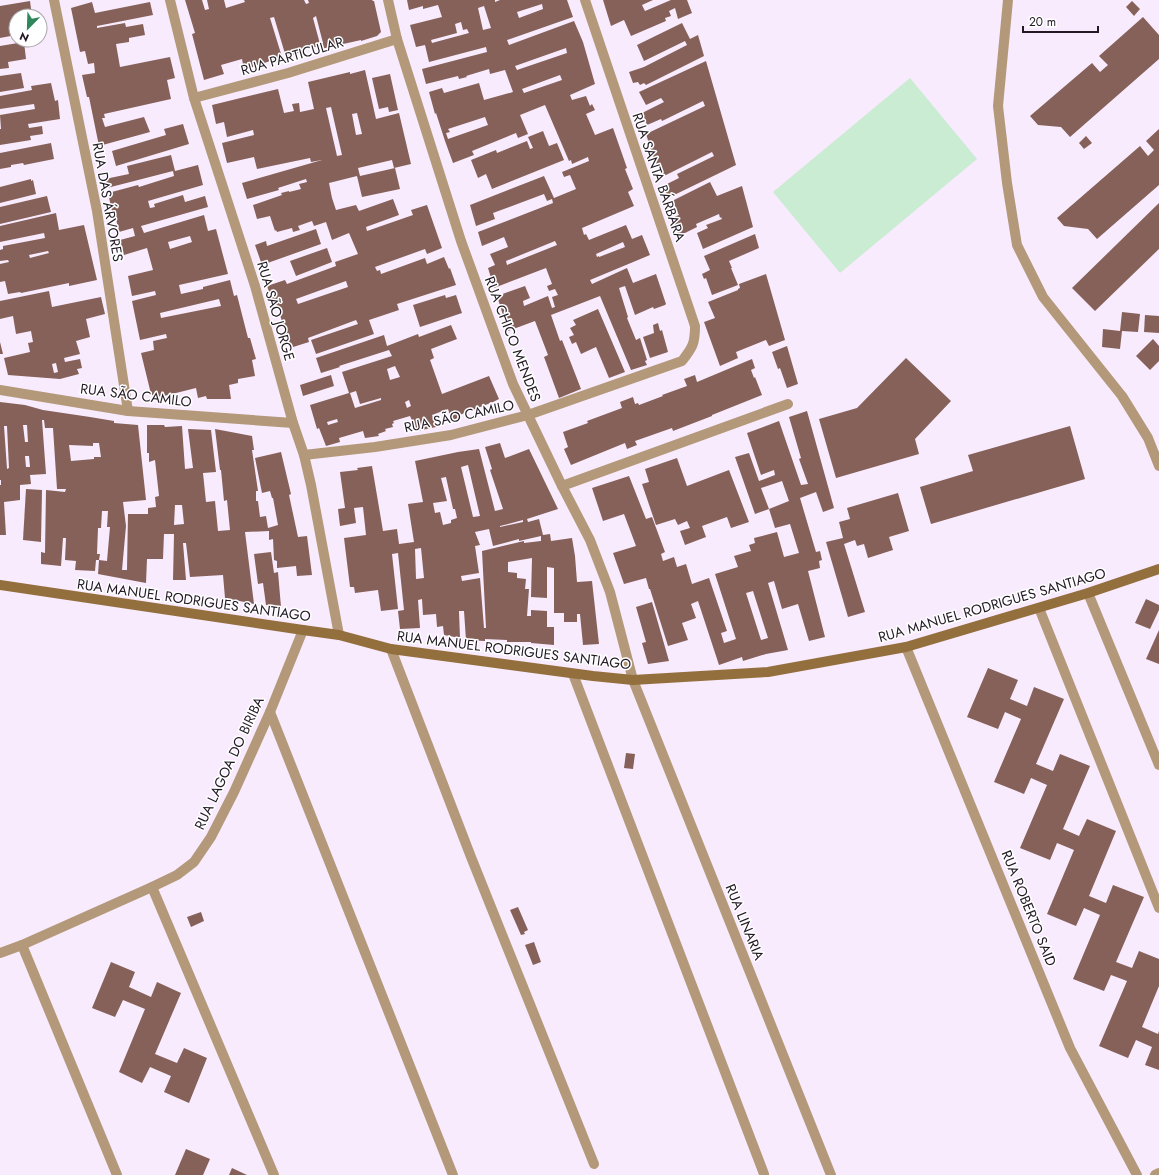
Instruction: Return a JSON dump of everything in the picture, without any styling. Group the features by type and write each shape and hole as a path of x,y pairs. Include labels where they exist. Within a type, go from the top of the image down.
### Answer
{"main road":[{"name":"RUA MANUEL RODRIGUES SANTIAGO","path":"0,585 339,634 391,649 573,674 633,680 768,672 906,646 1088,594 1159,569"}],"street":[{"name":"RUA DAS ÁRVORES","path":"54,0 97,210 128,411"},
{"name":"RUA SÃO JORGE","path":"170,0 194,98 254,286 312,485 339,634"},
{"name":"RUA CHICO MENDES","path":"388,0 396,39 461,241 513,384 562,486 590,540 610,592 633,680"},
{"name":"RUA SANTA BÁRBARA","path":"585,0 695,326 695,338 692,349 682,361"},
{"path":"1008,0 998,106 1007,183 1017,245 1043,297 1122,396 1148,438 1159,466"},
{"name":"RUA PARTICULAR","path":"194,98 288,73 396,39"},
{"name":"RUA SÃO CAMILO","path":"304,455 375,447 451,435 528,415 682,361"},
{"name":"RUA SÃO CAMILO","path":"0,390 128,411 293,423"},
{"path":"562,486 788,404"},
{"path":"1088,594 1159,765"},
{"path":"1039,608 1159,908"},
{"name":"RUA LAGOA DO BIRIBA","path":"0,953 22,945 152,888 177,875 194,862 211,837 234,792 270,712 303,630"},
{"name":"RUA ROBERTO SAID","path":"906,646 1070,1048 1137,1175"},
{"path":"391,649 471,857 594,1164"},
{"path":"573,674 764,1174"},
{"name":"RUA LINARIA","path":"633,680 831,1175"},
{"path":"270,712 453,1175"},
{"path":"152,888 274,1175"},
{"path":"22,945 117,1175"},
{"path":"1154,1175 1159,1173"}],"green space":[{"path":"910,78 977,159 840,273 773,192"}],"building":[{"path":"185,0 202,0 205,10 209,9 207,0 224,0 226,8 245,2 244,0 304,0 306,4 309,3 308,0 372,0 374,1 381,32 377,36 361,41 321,49 320,46 311,47 301,50 302,52 286,57 274,17 270,18 282,57 244,70 242,59 221,65 224,74 204,80 192,34 195,33","holes":["316,16 323,43 320,44 313,18"]},
{"path":"407,0 495,0 495,2 500,0 567,0 573,17 507,40 509,45 574,21 583,42 595,84 570,95 572,100 586,96 590,106 592,104 595,110 586,114 595,135 613,128 627,168 625,169 633,189 628,192 634,206 582,228 584,235 586,234 589,240 626,225 632,239 642,235 650,255 590,280 592,284 627,268 633,283 656,274 666,304 665,305 654,309 653,307 635,315 625,286 619,288 628,317 627,318 636,340 640,338 647,360 645,361 647,365 631,370 600,296 551,315 560,341 562,340 581,389 559,398 544,357 548,355 535,321 508,331 497,296 525,286 530,298 523,301 524,306 548,296 552,308 555,307 552,297 558,295 555,289 549,291 547,286 552,284 546,268 494,288 488,268 495,265 490,254 508,247 504,237 482,246 478,232 553,203 552,199 547,201 544,194 493,213 495,219 476,226 470,205 544,176 554,198 576,189 570,175 564,177 562,172 589,161 588,157 572,164 571,160 569,161 545,105 520,115 528,134 518,138 516,133 472,151 474,155 453,163 436,113 435,114 429,92 442,88 444,93 479,83 484,100 513,92 505,70 490,74 489,69 459,79 458,76 426,84 422,69 487,52 486,47 429,62 425,45 416,47 410,25 442,17 438,5 423,9 423,6 409,10","holes":["542,4 543,9 519,18 517,12","484,6 491,28 483,30 478,8","461,22 463,30 467,29 469,33 432,43 431,40 457,33 455,24","566,48 567,53 517,70 515,66","560,75 562,80 524,93 522,89","485,117 488,125 448,139 446,133 450,132 448,129","555,241 557,245 507,265 506,261","623,242 625,247 597,257 596,254"]},
{"path":"603,0 653,0 642,5 645,11 671,0 687,0 692,13 678,19 675,8 669,11 671,16 665,18 666,21 631,36 624,20 611,26"},
{"path":"30,1 31,8 8,8 8,36 0,38 0,6"},
{"path":"1132,1 1140,9 1134,16 1126,7"},
{"path":"92,2 95,13 150,2 153,15 97,26 97,28 125,23 126,27 143,24 145,35 129,38 129,42 116,44 120,67 170,57 175,78 167,80 171,99 104,114 105,118 102,118 105,127 144,117 150,132 99,146 89,97 87,97 82,75 95,73 94,63 88,64 85,51 80,52 71,8"},
{"path":"1143,17 1159,35 1159,59 1070,137 1061,127 1038,125 1030,116 1092,63 1100,72 1108,65 1099,56"},
{"path":"682,23 690,39 698,35 704,56 646,85 644,83 640,85 638,82 633,83 629,72 644,67 687,45 685,41 644,61 637,45"},
{"path":"8,45 8,48 25,48 26,59 8,62 9,68 0,69 0,46"},
{"path":"706,61 736,165 668,198 663,186 679,178 677,174 714,156 712,152 662,177 646,134 705,106 703,101 662,121 661,119 647,125 642,113 664,102 661,98 646,105 639,92"},
{"path":"365,70 376,119 399,113 411,164 394,168 392,160 358,168 360,176 395,168 400,189 362,197 357,176 329,183 336,210 356,205 359,211 393,199 399,215 366,227 367,231 413,215 411,210 427,205 442,248 427,254 425,249 375,267 377,271 380,270 381,274 425,258 427,264 444,257 456,285 397,304 399,310 369,320 374,334 316,354 311,340 358,324 356,320 308,338 309,342 290,348 277,305 274,306 267,286 285,280 287,284 336,266 335,262 358,254 349,233 332,240 326,222 314,226 312,221 298,226 300,230 293,232 292,228 277,232 276,230 275,231 270,216 257,219 253,205 282,195 281,193 301,189 299,184 307,182 306,179 278,188 279,190 247,199 242,183 322,160 311,162 310,158 257,169 254,157 227,163 222,143 254,135 253,130 227,137 224,122 216,124 212,105 278,89 284,113 294,111 292,104 299,103 300,112 314,109 308,82 350,72 350,74","holes":["331,107 342,155 337,156 326,108","357,113 362,134 356,135 352,114","346,281 348,287 298,304 296,299"]},
{"path":"21,73 24,88 0,92 0,76"},
{"path":"390,74 398,110 389,112 388,107 379,109 372,78"},
{"path":"51,83 55,101 58,100 60,119 28,124 29,128 42,126 43,134 30,136 31,140 0,145 0,115 35,109 34,104 0,109 0,96 32,90 31,86"},
{"path":"183,124 189,144 116,166 112,151 166,135 164,129"},
{"path":"1159,129 1159,185 1097,239 1088,229 1064,226 1057,218 1140,146 1148,156 1154,150 1146,141"},
{"path":"543,131 549,146 557,143 564,160 492,189 486,174 478,178 471,160 496,150 497,153 527,141 530,149 533,148 528,137"},
{"path":"1086,136 1092,143 1084,149 1079,143"},
{"path":"51,143 54,159 24,165 23,163 11,165 11,167 0,169 0,153"},
{"path":"171,155 175,171 198,165 203,185 148,201 150,208 155,207 154,204 183,195 185,202 205,196 208,207 141,226 144,233 204,215 208,231 216,229 228,274 179,285 181,294 203,289 203,287 230,280 234,296 237,295 248,338 250,338 256,359 252,360 255,376 238,379 238,383 229,385 231,399 207,399 206,396 198,398 196,388 164,396 155,397 151,394 141,353 154,350 153,341 167,338 166,334 140,340 132,301 156,295 155,291 132,296 128,276 153,270 147,248 124,255 120,240 135,236 133,228 119,232 108,193 138,185 139,187 174,176 173,171 107,188 105,179 129,174 127,166","holes":["190,236 192,242 170,249 168,242","219,299 221,306 161,318 160,313"]},
{"path":"31,179 31,181 33,180 36,194 0,203 0,187"},
{"path":"710,182 717,196 742,186 753,227 703,249 697,233 708,228 706,225 722,219 721,217 720,218 719,214 696,224 697,227 679,236 672,218 679,215 672,201"},
{"path":"47,196 51,212 0,224 0,207"},
{"path":"1159,203 1159,249 1095,311 1072,288"},
{"path":"56,213 59,230 84,225 97,280 69,286 69,283 21,293 8,294 5,281 0,282 0,264 9,262 8,260 0,261 0,250 3,249 3,246 45,238 44,233 0,242 0,226","holes":["48,251 49,253 30,258 29,255"]},
{"path":"316,229 321,244 262,265 255,245 266,241 267,246"},
{"path":"755,234 759,248 729,261 738,285 712,295 706,278 704,279 702,274 710,270 704,256"},
{"path":"327,248 332,262 296,276 290,261"},
{"path":"766,274 785,340 769,346 766,340 736,352 738,358 720,366 704,322 715,318 708,302 738,290 740,288 739,284"},
{"path":"49,291 52,307 101,297 105,314 86,319 90,337 76,341 80,354 64,358 65,362 80,359 82,368 77,369 79,374 60,379 8,375 4,358 30,352 28,343 33,342 31,331 16,334 13,316 0,319 0,301","holes":["56,363 58,372 54,373 52,364"]},
{"path":"445,295 446,298 456,295 462,313 420,327 413,305"},
{"path":"598,309 625,372 609,378 596,347 581,354 576,342 572,344 569,337 574,335 570,328 576,325 573,320"},
{"path":"1122,312 1140,314 1138,332 1122,331 1120,349 1102,347 1103,329 1120,331"},
{"path":"1145,315 1159,316 1159,333 1144,332"},
{"path":"658,323 660,331 662,330 668,352 650,358 643,337 654,333 653,325"},
{"path":"451,325 457,339 431,349 434,358 430,360 442,394 489,376 499,399 457,416 458,418 452,421 448,409 432,415 436,427 417,431 410,416 393,421 393,427 385,429 386,431 378,434 379,436 365,438 363,431 339,438 340,442 326,446 319,428 317,429 310,405 349,393 342,372 392,356 389,350 321,373 316,358 384,335 387,346 418,334 419,337","holes":["395,366 400,377 390,380 387,369","356,391 360,404 381,398 381,400 355,408 350,393","409,400 411,406 407,408 405,402","337,419 338,422 328,425 327,422"]},
{"path":"1153,339 1159,346 1159,361 1150,370 1136,356"},
{"path":"0,342 3,354 0,354"},
{"path":"787,346 798,384 787,388 780,368 778,369 772,352"},
{"path":"906,358 951,401 915,439 919,454 836,478 819,419 857,408"},
{"path":"752,359 755,368 751,370 762,395 673,431 672,428 635,441 637,445 627,449 625,443 571,465 564,449 568,447 563,432 622,408 620,402 633,397 635,404 638,403 639,405 687,386 684,379 695,375 697,382"},
{"path":"331,375 334,386 303,396 300,385"},
{"path":"0,402 114,421 114,423 138,425 146,500 123,502 126,526 122,570 127,570 128,514 148,514 148,508 156,507 155,497 159,496 155,460 149,462 149,453 147,453 147,425 164,425 165,427 182,426 185,469 193,468 188,429 211,430 216,472 203,473 206,502 215,501 218,531 230,530 227,500 224,501 215,429 252,436 254,450 252,450 258,491 256,491 256,501 258,501 260,517 266,516 268,528 278,525 273,498 270,491 262,493 255,458 281,452 291,494 289,495 298,537 307,536 312,575 297,576 296,566 277,568 277,561 274,560 273,539 269,540 269,531 245,532 254,604 225,598 223,575 190,577 186,543 183,543 186,580 173,580 174,534 164,534 163,559 147,559 146,583 98,574 99,560 96,560 95,571 75,570 76,561 65,560 66,538 63,538 61,566 41,564 41,552 45,553 46,490 65,492 66,489 57,489 53,428 45,428 44,420 42,420 46,474 30,475 31,484 20,485 20,500 4,502 6,535 0,535","holes":["23,425 27,425 28,442 25,442","4,426 7,426 9,468 7,469","93,443 99,443 101,457 71,461 69,445 93,446","25,456 29,456 30,467 26,467","175,505 182,505 184,524 174,525","102,511 108,511 107,527 110,527 107,561 99,560 100,554 97,554 98,528 101,528"]},
{"path":"807,411 834,508 823,512 816,492 800,498 816,552 820,551 822,560 819,561 820,568 808,571 825,637 809,641 798,604 782,609 774,581 768,583 788,650 766,654 743,661 742,657 719,665 698,601 691,604 696,618 682,623 688,640 668,646 646,578 624,584 613,553 636,546 624,514 603,521 592,488 629,476 646,519 652,517 665,552 661,554 663,561 674,557 677,567 686,564 692,584 709,578 727,631 721,633 724,643 736,639 715,574 738,567 734,556 751,551 749,545 755,543 754,538 777,532 784,557 799,553 790,524 775,528 769,509 755,514 735,457 749,453 759,481 775,475 774,470 761,475 747,433 779,421 801,485 808,484 799,459 801,458 789,417","holes":["782,481 789,501 769,509 761,488","753,591 768,638 761,640 746,593"]},
{"path":"1070,426 1085,479 931,524 920,487 973,471 968,455"},
{"path":"500,443 505,458 529,449 558,509 527,519 528,522 539,519 543,535 550,534 551,541 572,538 577,582 592,581 599,644 583,645 580,614 577,614 577,622 564,622 564,613 554,613 554,568 547,567 547,598 531,597 532,558 508,562 508,572 517,573 517,578 526,579 525,589 529,589 527,616 531,616 531,610 547,611 547,627 554,627 554,645 531,642 507,642 507,640 466,640 464,611 459,611 460,638 444,635 443,626 437,627 436,614 423,615 422,599 418,600 420,628 400,629 398,611 404,610 398,553 392,554 398,609 381,611 378,590 355,593 354,587 350,587 344,538 366,535 363,507 354,508 356,523 340,526 338,509 345,508 340,472 358,470 357,468 372,466 383,531 397,529 399,544 414,542 408,504 423,502 415,461 479,449 495,511 503,509 490,470 492,469 485,447","holes":["468,465 480,516 473,517 461,467","446,477 453,509 455,509 457,518 451,520 451,523 443,525 440,512 435,513 433,503 447,501 441,478","523,520 523,522 500,526","489,529 493,546 519,539 519,541 541,536 541,541 524,543 524,541 482,551 486,628 484,628 480,578 462,581 461,576 479,573 475,546 480,545 475,532","421,548 424,578 416,579 415,549"]},
{"path":"677,458 687,486 729,470 749,522 731,528 727,517 702,526 706,537 685,545 680,531 690,528 687,521 678,525 675,519 656,525 642,484 649,482 645,469"},
{"path":"26,489 42,490 41,542 23,540"},
{"path":"898,493 909,531 889,537 893,550 868,558 864,544 857,546 855,540 844,544 865,612 848,617 826,542 843,538 839,522 850,519 847,508"},
{"path":"271,552 274,573 278,572 281,607 266,605 263,583 258,584 254,554"},
{"path":"1146,599 1159,605 1159,610 1150,629 1135,623"},
{"path":"652,602 669,661 648,664 642,643 646,642 636,607"},
{"path":"1159,630 1159,664 1146,659"},
{"path":"988,668 1018,680 1010,699 1027,706 1034,687 1064,699 1036,764 1053,771 1060,754 1090,766 1063,829 1079,836 1087,819 1116,831 1089,896 1106,903 1113,885 1144,897 1116,962 1132,968 1139,951 1159,959 1159,986 1142,1027 1158,1034 1159,1031 1159,1070 1145,1065 1152,1047 1136,1040 1128,1058 1099,1046 1127,981 1111,975 1104,991 1073,979 1100,915 1084,908 1076,926 1047,914 1074,850 1057,843 1050,860 1020,848 1047,785 1031,778 1024,794 994,782 1021,719 1005,712 998,729 967,717"},
{"path":"626,753 635,754 633,769 624,768"},
{"path":"518,907 528,930 524,932 525,934 521,935 510,910"},
{"path":"201,912 204,921 191,927 187,917"},
{"path":"534,942 541,962 533,965 525,945"},
{"path":"111,962 135,972 129,987 151,997 157,982 181,993 155,1054 177,1063 184,1048 207,1058 189,1103 164,1092 171,1076 150,1067 142,1083 119,1072 145,1009 123,1000 115,1017 92,1008"},
{"path":"186,1149 210,1159 203,1175 175,1175"},
{"path":"232,1168 247,1175 229,1175"}]}
